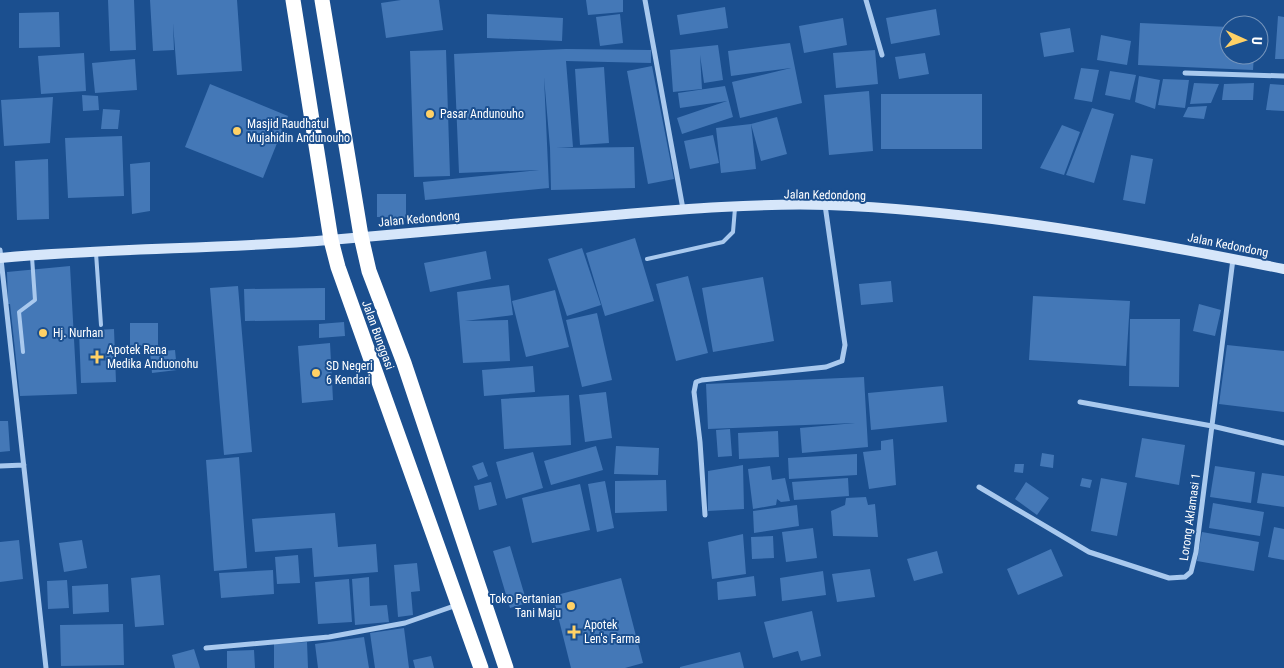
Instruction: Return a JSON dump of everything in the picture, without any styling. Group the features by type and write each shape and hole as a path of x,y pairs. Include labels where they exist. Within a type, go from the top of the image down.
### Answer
{"highway":[{"name":"Jalan Bunggasi","path":"293,0 331,240 338,267 480,668"},
{"name":"Jalan Bunggasi","path":"322,0 361,236 370,271 404,363 506,668"}],"street":[{"path":"645,0 683,209"},
{"path":"866,0 882,55"},
{"path":"1185,73 1284,76"},
{"name":"Jalan Kedondong","path":"0,256 331,240 683,209 825,205 932,211 1007,220 1103,234 1284,269"},
{"path":"705,515 700,442 694,392 696,382 826,367 842,361 845,345 825,205"},
{"path":"0,256 46,668"},
{"name":"Lorong Aklamasi 1","path":"979,487 1089,552 1169,578 1185,577 1191,572 1194,565 1233,258"},
{"path":"1080,402 1212,426 1284,443"},
{"path":"0,466 24,465"},
{"path":"206,648 329,637 405,623 458,605"}],"lane":[{"path":"647,259 723,242 733,232 735,208"},
{"path":"96,251 101,325"},
{"path":"23,352 19,312 35,300 32,255"}],"building":[{"path":"108,0 134,0 136,50 110,51"},
{"path":"150,0 237,0 242,71 177,75 173,23 174,50 153,51"},
{"path":"401,0 439,0 443,30 386,38 381,3"},
{"path":"586,0 623,0 623,12 588,15"},
{"path":"725,7 728,28 680,35 677,15"},
{"path":"936,9 940,35 891,44 886,18"},
{"path":"59,12 60,47 19,48 19,13"},
{"path":"487,14 563,18 562,41 487,38"},
{"path":"620,14 623,43 600,46 596,17"},
{"path":"1278,16 1284,17 1284,59 1275,59"},
{"path":"843,18 847,45 804,53 799,26"},
{"path":"1140,23 1219,27 1219,65 1253,65 1253,70 1138,65"},
{"path":"1070,28 1074,52 1044,57 1040,33"},
{"path":"1101,35 1131,41 1127,65 1097,60"},
{"path":"790,43 802,103 740,118 732,82 791,68 731,76 728,51"},
{"path":"718,45 723,80 704,83 700,55 702,89 673,92 670,50"},
{"path":"566,49 651,50 651,63 566,61 573,147 556,148 634,147 635,188 551,190 550,148 544,77 549,188 425,200 423,182 539,170 459,173 454,54"},
{"name":"Pasar Andunouho","path":"446,50 450,176 414,177 410,51"},
{"path":"875,50 878,84 836,88 833,53"},
{"path":"84,53 86,91 41,94 38,56"},
{"path":"925,53 929,74 899,79 895,57"},
{"path":"135,59 137,90 95,93 92,63"},
{"path":"652,66 674,179 648,184 627,71"},
{"path":"604,67 609,143 580,145 575,69"},
{"path":"1081,68 1099,70 1092,102 1074,99"},
{"path":"1110,71 1136,75 1130,100 1105,95"},
{"path":"1139,76 1160,80 1155,109 1135,102"},
{"path":"1163,79 1189,80 1185,108 1158,105"},
{"path":"1194,83 1219,84 1211,103 1190,104"},
{"path":"1254,83 1253,100 1222,100 1224,84"},
{"name":"Masjid Raudhatul Mujahidin Andunouho","path":"210,84 288,116 263,178 185,147"},
{"path":"1270,84 1284,85 1284,111 1266,110"},
{"path":"725,86 733,117 682,134 677,118 727,101 680,108 678,93"},
{"path":"869,91 873,151 829,155 824,95"},
{"path":"881,94 982,94 982,149 881,149"},
{"path":"82,95 98,96 99,110 83,111"},
{"path":"53,97 50,143 4,146 1,100"},
{"path":"1207,106 1204,119 1183,117 1188,107"},
{"path":"1092,108 1114,114 1094,183 1066,175"},
{"path":"103,109 120,110 118,129 101,129"},
{"path":"777,117 787,154 761,161 751,124"},
{"path":"751,124 756,169 721,173 716,128"},
{"path":"1062,125 1080,132 1064,175 1040,168"},
{"path":"713,135 719,163 690,169 684,141"},
{"path":"122,136 124,196 68,198 65,138"},
{"path":"1131,155 1153,159 1145,204 1123,200"},
{"path":"48,159 49,219 17,220 15,161"},
{"path":"150,162 150,211 132,214 130,164"},
{"path":"377,194 406,194 406,218 377,217"},
{"path":"635,238 654,301 605,316 586,253"},
{"path":"582,248 601,305 567,316 548,259"},
{"path":"486,251 491,279 430,292 424,263"},
{"name":"Hj. Nurhan","path":"70,266 77,394 20,396 10,304 8,304 7,272"},
{"path":"688,276 708,353 676,361 656,284"},
{"path":"763,277 774,341 713,352 702,288"},
{"path":"891,281 893,302 861,305 859,284"},
{"path":"509,285 513,315 465,321 508,320 510,361 463,363 457,292"},
{"path":"238,286 252,452 224,455 210,288"},
{"path":"325,288 325,320 245,321 244,289"},
{"path":"555,290 569,347 526,357 512,301"},
{"path":"1033,296 1130,301 1126,366 1029,360"},
{"path":"1199,304 1221,310 1215,336 1193,331"},
{"path":"597,313 612,380 582,387 566,320"},
{"path":"1130,319 1180,319 1179,387 1129,386"},
{"path":"344,322 345,336 319,338 319,324"},
{"path":"130,323 158,323 158,346 130,346"},
{"name":"Apotek Rena Medika Anduonohu","path":"114,329 116,382 81,383 79,331"},
{"name":"SD Negeri 6 Kendari","path":"330,343 333,400 302,403 298,346"},
{"path":"1227,345 1284,351 1284,412 1219,404"},
{"path":"175,350 177,370 152,373 150,352"},
{"path":"533,366 535,392 484,396 482,370"},
{"path":"864,377 868,447 802,453 800,428 855,423 708,429 706,384"},
{"path":"943,386 947,422 871,430 868,393"},
{"path":"606,392 612,438 585,442 579,395"},
{"path":"569,395 571,445 504,449 501,399"},
{"path":"0,421 8,421 10,451 0,452"},
{"path":"730,429 732,456 718,457 716,430"},
{"path":"778,431 779,457 739,459 738,433"},
{"path":"1142,438 1185,445 1179,485 1135,477"},
{"path":"893,439 896,485 869,489 863,452 881,450 881,441"},
{"path":"596,446 603,470 551,485 544,461"},
{"path":"616,446 659,448 658,475 614,474"},
{"path":"533,452 543,488 506,499 496,462"},
{"path":"1042,453 1054,455 1053,468 1040,466"},
{"path":"857,454 857,475 789,479 788,458"},
{"path":"239,457 247,568 214,571 206,460"},
{"path":"483,462 488,476 478,480 472,466"},
{"path":"1015,464 1024,464 1023,473 1014,472"},
{"path":"743,465 744,509 708,511 708,471"},
{"path":"770,466 772,480 785,478 790,501 781,502 777,499 776,505 753,509 748,469"},
{"path":"1215,466 1255,472 1251,503 1210,497"},
{"path":"1262,473 1284,476 1284,507 1257,503"},
{"path":"848,478 849,496 794,500 792,482"},
{"path":"1082,478 1092,480 1090,488 1080,486"},
{"path":"1101,478 1127,483 1117,536 1091,531"},
{"path":"666,480 667,511 615,513 615,481"},
{"path":"605,481 614,528 597,532 588,484"},
{"path":"491,482 497,505 479,510 474,486"},
{"path":"1026,482 1049,498 1037,515 1015,499"},
{"path":"580,484 590,530 532,543 522,498"},
{"path":"866,497 868,505 875,504 878,537 833,536 831,511 845,505 846,498"},
{"path":"1213,503 1264,512 1260,536 1209,528"},
{"path":"797,505 799,526 754,533 753,511"},
{"path":"335,513 338,547 376,544 378,572 314,577 312,548 255,552 252,519"},
{"path":"1274,527 1284,529 1284,560 1268,557"},
{"path":"813,528 817,558 786,562 782,532"},
{"path":"1202,532 1259,542 1254,571 1197,561"},
{"path":"743,534 746,574 712,579 708,542"},
{"path":"773,536 774,558 752,559 751,537"},
{"path":"19,540 23,579 0,582 0,542"},
{"path":"82,540 87,568 64,572 59,543"},
{"path":"510,546 527,603 510,608 493,551"},
{"path":"1051,549 1063,576 1018,595 1007,569"},
{"path":"937,551 943,573 914,581 907,559"},
{"path":"298,555 300,583 277,584 275,557"},
{"path":"417,563 420,591 411,592 413,615 398,617 394,565"},
{"path":"870,569 875,597 837,602 832,574"},
{"path":"273,570 274,594 221,598 219,573"},
{"path":"823,571 826,595 782,601 780,578"},
{"path":"160,575 164,625 135,627 131,578"},
{"path":"754,576 756,596 718,600 717,582"},
{"path":"369,577 370,606 387,605 389,622 355,625 352,579"},
{"path":"621,578 643,663 625,668 571,668 553,596"},
{"path":"349,579 352,622 318,624 315,582"},
{"path":"67,580 69,608 48,609 47,581"},
{"path":"108,584 109,612 73,614 72,586"},
{"path":"812,611 821,656 801,661 798,651 773,658 764,622"},
{"path":"123,624 124,665 61,666 60,625"},
{"path":"404,628 409,668 375,668 370,633"},
{"path":"364,637 369,668 318,668 315,644"},
{"path":"307,642 308,668 274,668 274,644"},
{"path":"194,649 200,668 175,668 172,655"},
{"path":"254,650 255,668 227,668 227,651"},
{"path":"740,652 744,668 680,668 680,667"},
{"path":"431,656 434,668 415,668 413,660"}],"place":[{"name":"Pasar Andunouho","path":"430,114"},
{"name":"Masjid Raudhatul Mujahidin Andunouho","path":"237,131"},
{"name":"Hj. Nurhan","path":"43,333"},
{"name":"Apotek Rena Medika Anduonohu","path":"97,357"},
{"name":"SD Negeri 6 Kendari","path":"316,373"},
{"name":"Toko Pertanian Tani Maju","path":"571,606"},
{"name":"Apotek Len's Farma","path":"574,632"}]}
